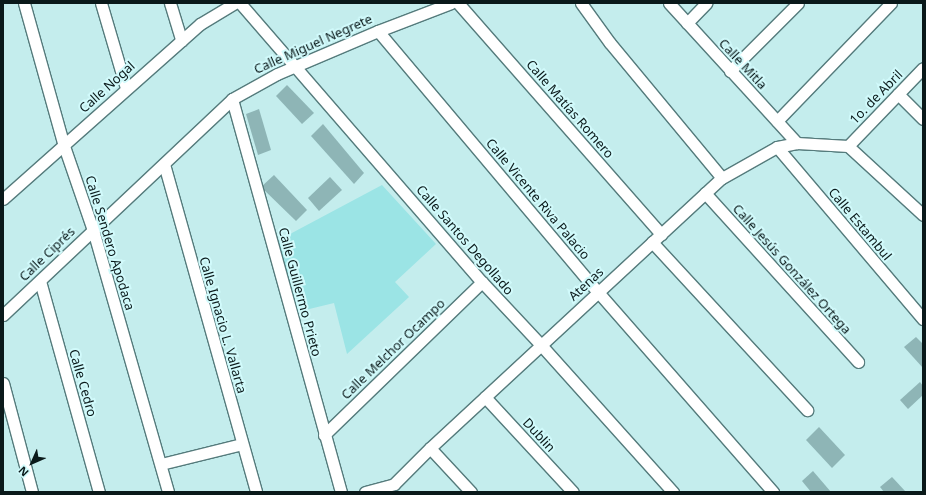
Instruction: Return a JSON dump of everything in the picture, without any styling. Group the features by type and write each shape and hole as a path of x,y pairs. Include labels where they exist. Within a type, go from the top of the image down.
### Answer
{"street":[{"name":"Calle Sendero Apodaca","path":"24,3 64,146 93,230 168,492"},
{"path":"101,3 126,88"},
{"path":"170,3 181,40"},
{"name":"Calle Nogal","path":"3,199 181,40 213,14 235,3"},
{"name":"Calle Santos Degollado","path":"240,3 482,282 541,345 673,492"},
{"name":"Calle Miguel Negrete","path":"93,230 232,99 271,77 295,66 378,30 452,3"},
{"name":"Calle Matías Romero","path":"458,3 661,234"},
{"path":"581,3 610,43 722,178"},
{"name":"Calle Mitla","path":"669,3 796,143"},
{"path":"686,23 706,3"},
{"path":"730,71 798,3"},
{"path":"777,121 891,3"},
{"name":"Calle Vicente Riva Palacio","path":"378,30 598,292 773,492"},
{"name":"1o. de Abril","path":"848,146 923,68"},
{"path":"898,94 923,120"},
{"name":"Calle Guillermo Prieto","path":"232,99 341,492"},
{"name":"Atenas","path":"365,492 396,488 430,448 722,178 776,147 796,143 848,146"},
{"path":"848,146 923,215"},
{"name":"Calle Estambul","path":"776,147 923,319"},
{"name":"Calle Ignacio L. Vallarta","path":"164,164 256,492"},
{"name":"Calle Jesús González Ortega","path":"705,194 858,362"},
{"name":"Calle Ciprés","path":"3,315 93,230"},
{"path":"652,242 807,410"},
{"name":"Calle Cedro","path":"40,281 99,492"},
{"name":"Calle Melchor Ocampo","path":"324,435 482,282"},
{"path":"3,383 32,492"},
{"name":"Dublin","path":"485,397 573,492"},
{"path":"161,464 242,444"},
{"path":"430,448 471,492"}],"shaded area":[{"path":"382,185 436,244 395,282 409,297 347,354 334,303 297,312 275,242"}],"building":[{"path":"287,85 314,113 302,124 276,96"},
{"path":"259,109 271,150 258,155 246,114"},
{"path":"323,124 364,173 354,184 311,136"},
{"path":"274,175 307,210 296,221 261,187"},
{"path":"330,177 342,190 319,211 308,198"},
{"path":"916,337 923,344 923,368 904,347"},
{"path":"920,382 923,386 923,395 908,409 900,400"},
{"path":"819,427 845,455 832,468 806,440"},
{"path":"813,471 831,492 811,492 802,481"},
{"path":"892,477 906,492 884,492 880,487"}]}
